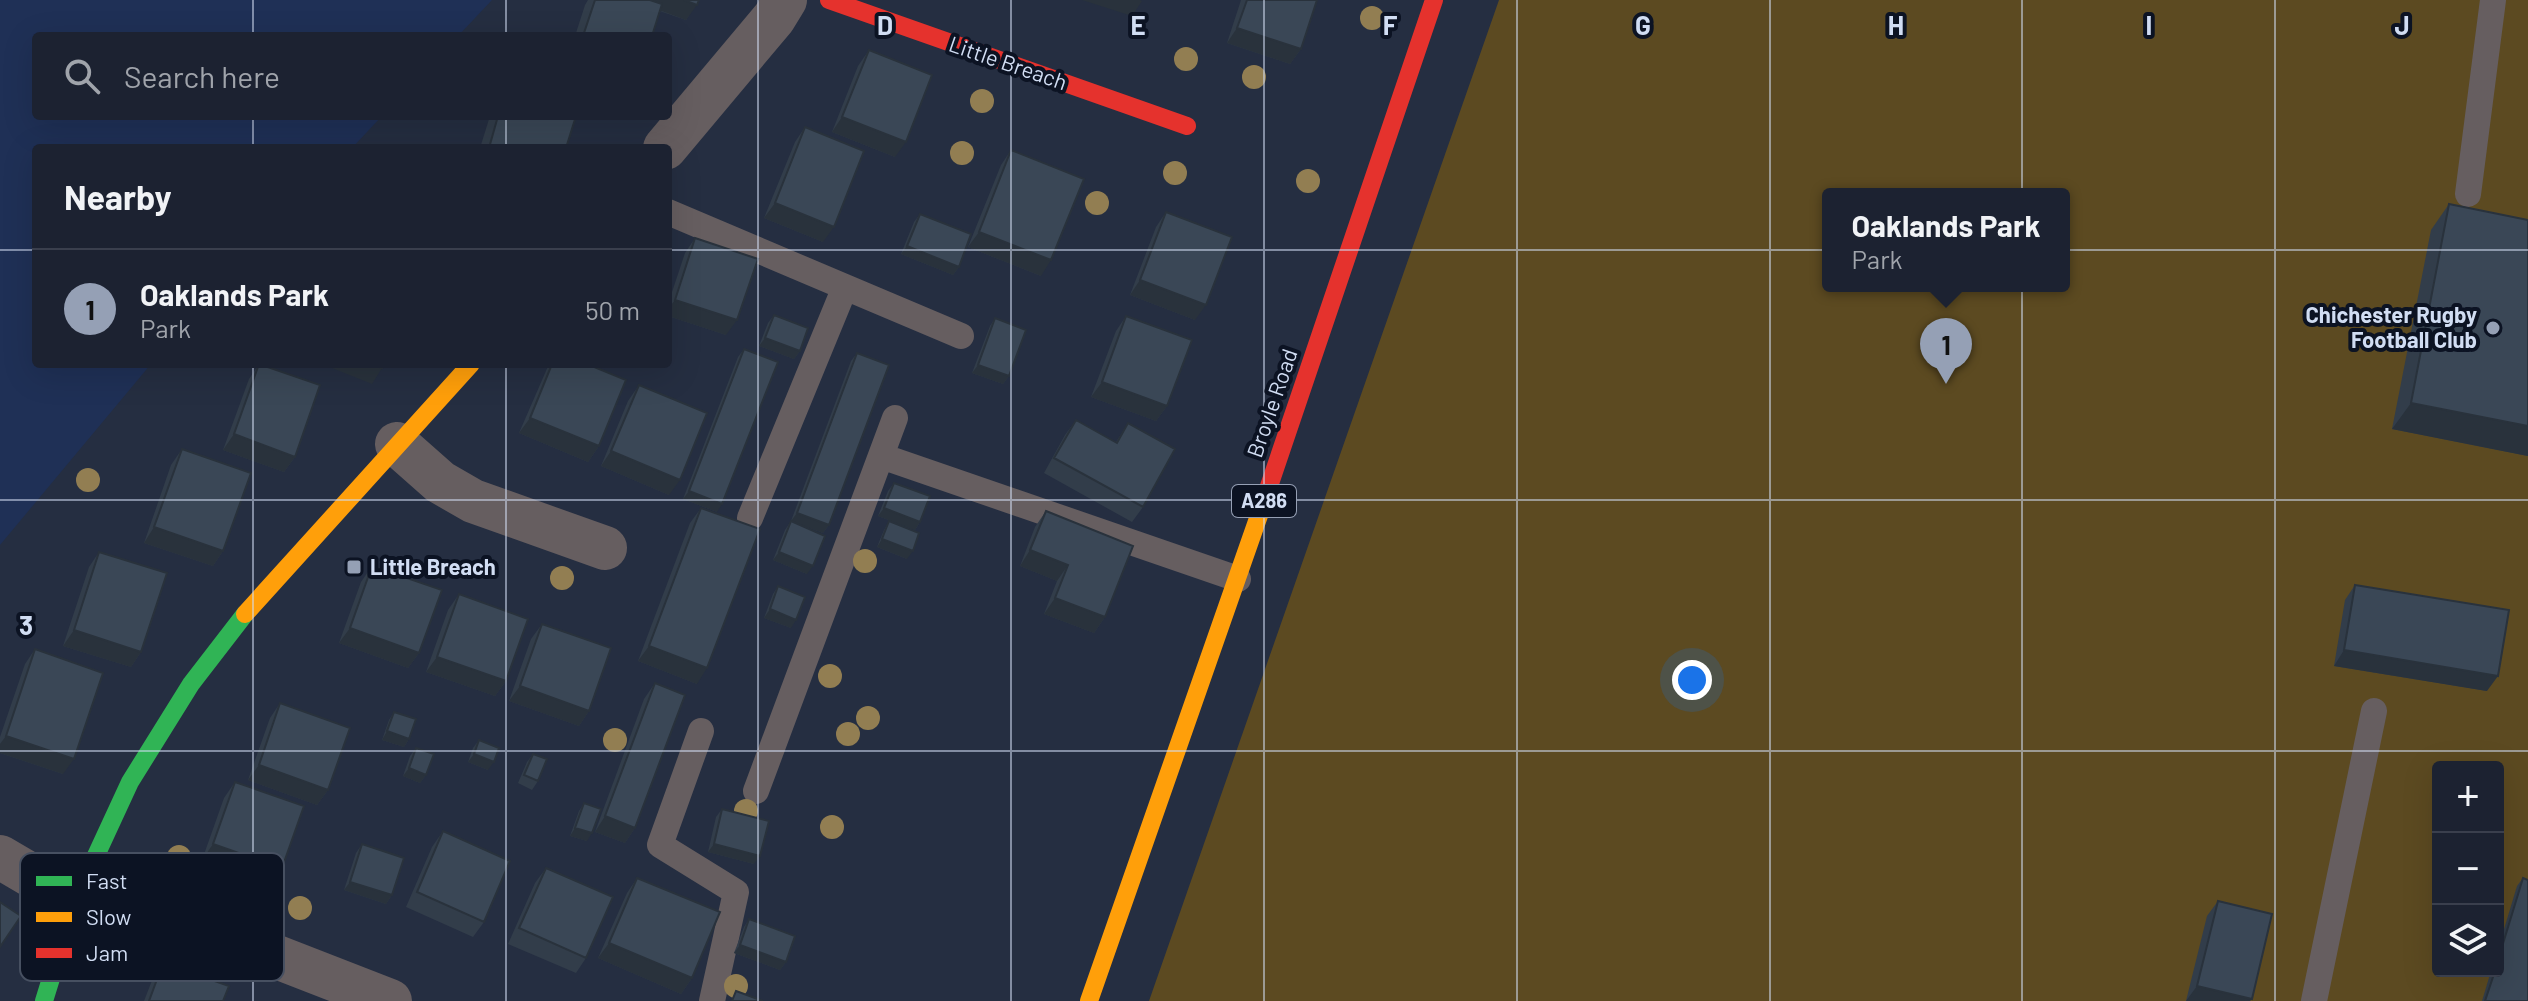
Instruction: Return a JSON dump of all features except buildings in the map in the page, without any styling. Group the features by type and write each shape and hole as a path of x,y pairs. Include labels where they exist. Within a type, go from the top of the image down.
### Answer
{"street":[{"path":"668,144 774,18 785,0"},
{"name":"Little Breach","path":"829,0 1187,126"},
{"name":"Broyle Road","path":"1089,1001 1238,579 1434,0"},
{"path":"97,853 130,782 191,684 251,606 467,368"},
{"path":"397,444 440,482 473,501 605,548"},
{"path":"0,857 20,866"},
{"path":"284,963 390,1001"},
{"path":"44,1001 51,981"}],"lane":[{"path":"2468,194 2493,0"},
{"path":"672,214 961,336"},
{"path":"750,518 845,287"},
{"path":"756,791 895,418"},
{"path":"881,456 1238,579"},
{"path":"2314,1001 2374,711"},
{"path":"701,731 660,845 736,892 712,1001"}],"shaded area":[{"path":"0,0 492,0 462,32 32,32 32,120 378,120 356,144 32,144 32,368 148,368 0,545"},
{"path":"1499,0 2528,0 2528,1001 1149,1001"}],"traffic: fast":[{"path":"97,853 130,782 191,684 245,614"},
{"path":"44,1001 50,981"}],"traffic: slow":[{"path":"245,614 467,368"},
{"path":"1089,1001 1263,504"}],"traffic: jam":[{"path":"829,0 1187,126"},
{"path":"1263,504 1434,0"}],"place":[{"name":"Chichester Rugby Football Club","path":"2493,328"},
{"name":"Oaklands Park","path":"1946,384"},
{"name":"Little Breach","path":"354,567"}]}
